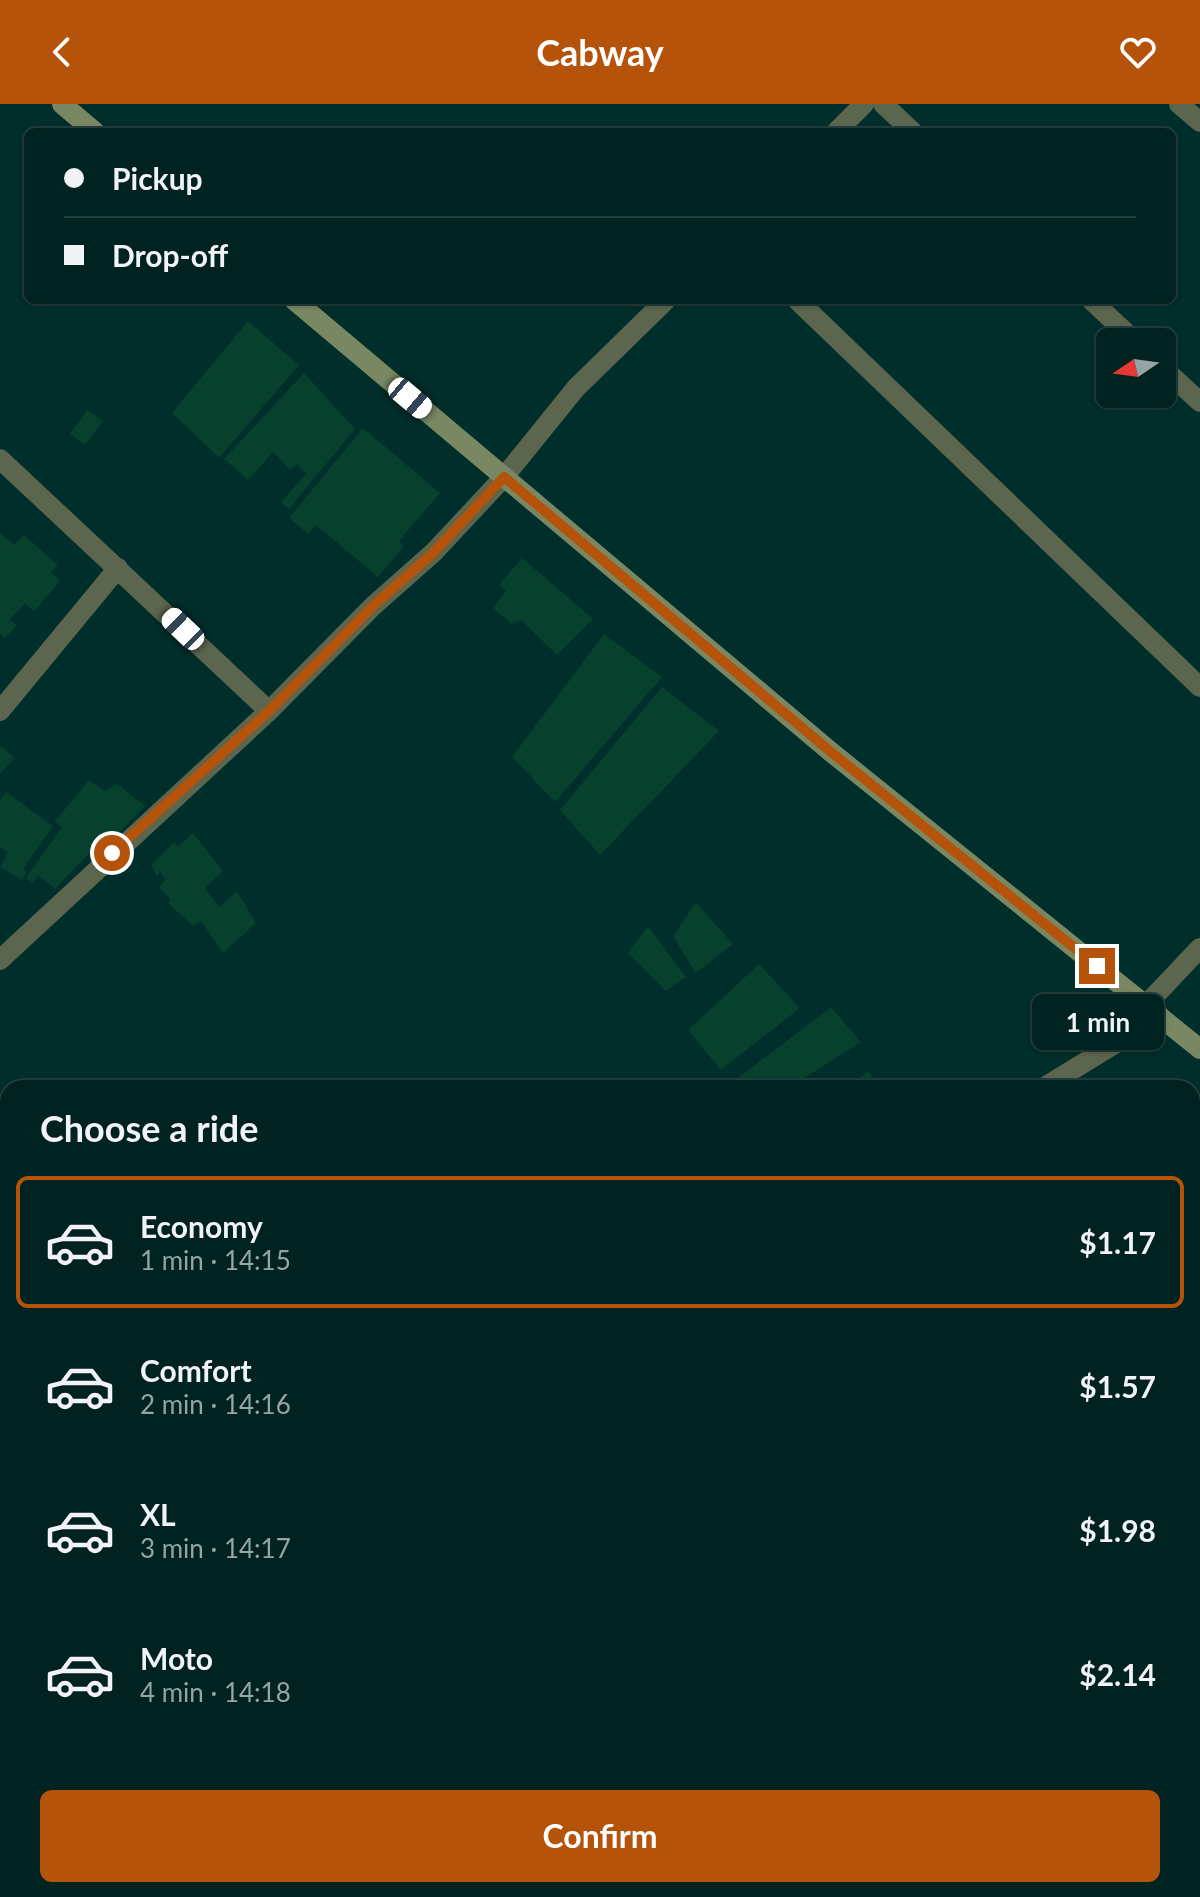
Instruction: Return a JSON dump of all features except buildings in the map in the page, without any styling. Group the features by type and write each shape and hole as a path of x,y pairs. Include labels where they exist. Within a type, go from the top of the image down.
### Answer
{"main road":[{"path":"62,104 90,128"},
{"path":"299,304 843,761 1200,1049"}],"street":[{"path":"840,128 864,104"},
{"path":"883,104 909,128"},
{"path":"1179,104 1200,122"},
{"path":"0,960 269,711 373,606 434,552 504,477 576,388 662,304"},
{"path":"801,304 1200,687"},
{"path":"1095,304 1121,328"},
{"path":"1176,380 1200,402"},
{"path":"0,459 269,711"},
{"path":"0,711 118,568"},
{"path":"1054,1080 1153,1010 1200,948"}],"route":[{"path":"112,853 269,711 373,606 434,552 504,477 831,752 1097,966"}]}
